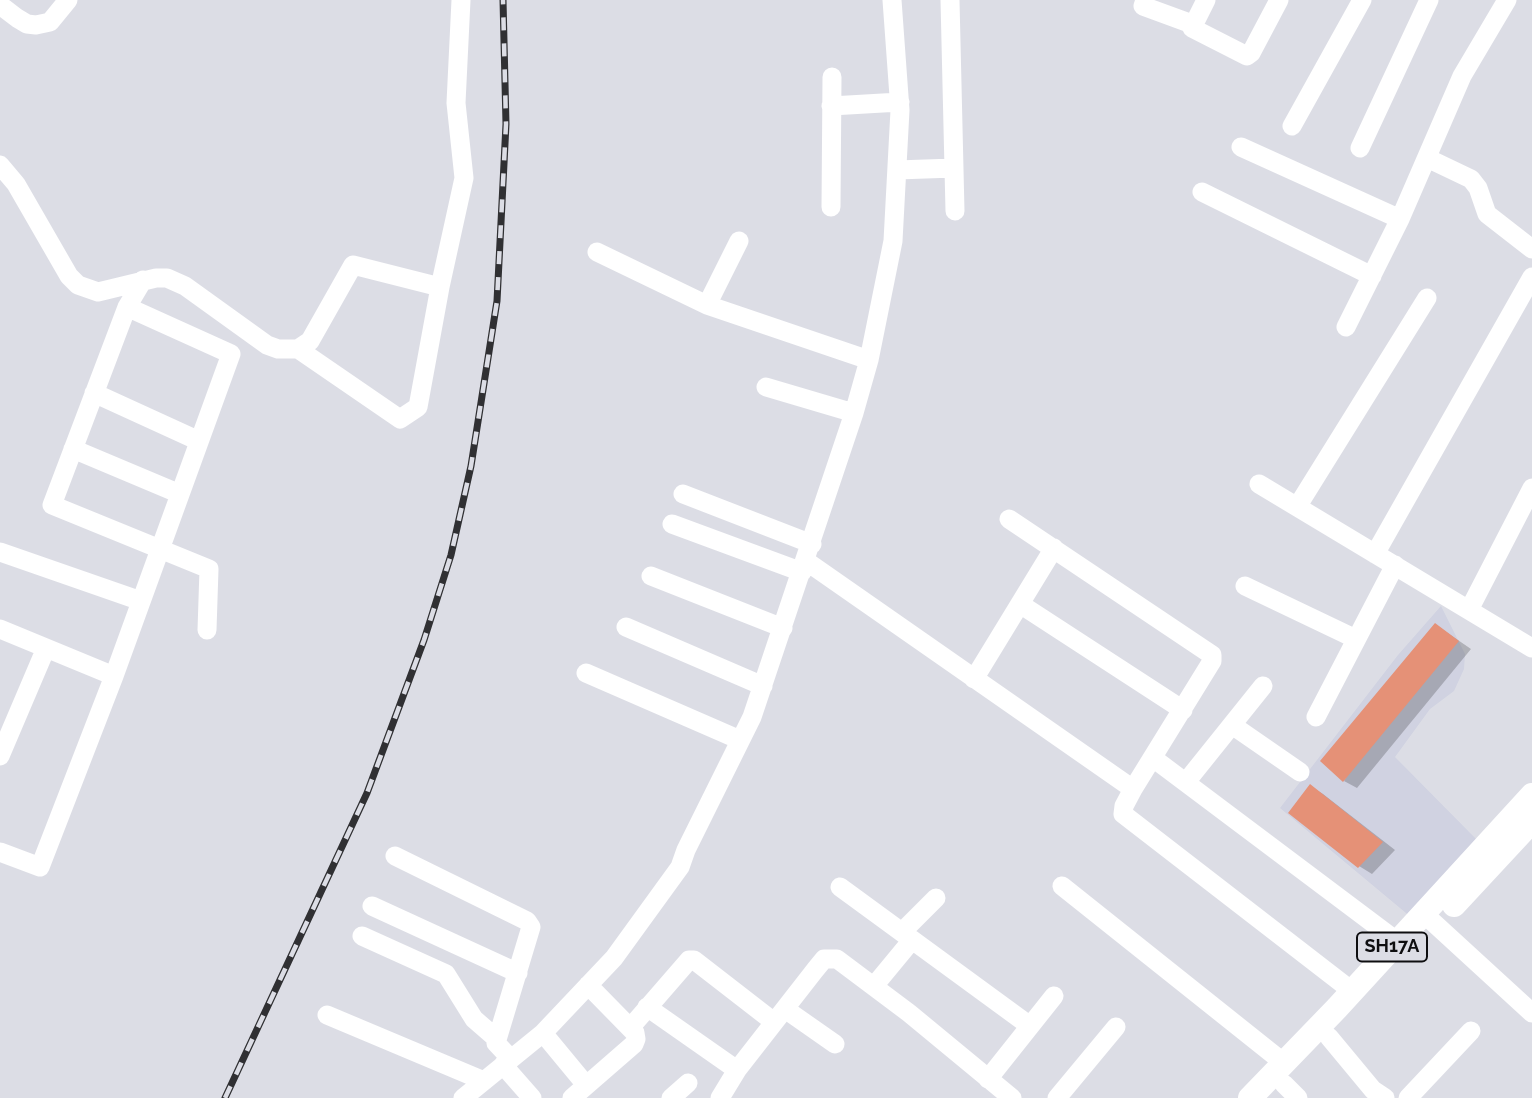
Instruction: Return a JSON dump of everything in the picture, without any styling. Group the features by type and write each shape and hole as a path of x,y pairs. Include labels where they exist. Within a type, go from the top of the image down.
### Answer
{"main road":[{"name":"SH17A","path":"1250,1098 1284,1086 1329,1037 1532,794"},
{"name":"SH17A","path":"1284,1086 1352,991 1398,942 1429,919 1532,821"}],"street":[{"path":"0,5 27,24 36,25 50,22 68,0"},
{"path":"298,349 400,419 418,407 464,178 456,103 461,0"},
{"path":"463,1098 543,1033 614,958 680,867 752,717 854,413 869,360 893,241 900,102 892,0"},
{"path":"950,0 955,211"},
{"path":"1146,0 1143,6 1192,24 1195,30 1247,56 1279,0"},
{"path":"1192,24 1206,0"},
{"path":"1292,126 1362,0"},
{"path":"1360,148 1429,0"},
{"path":"1346,327 1400,219 1468,64 1507,0"},
{"path":"831,207 832,77"},
{"path":"831,106 900,102"},
{"path":"1241,148 1400,219"},
{"path":"1427,159 1471,178 1478,188 1487,215 1532,249"},
{"path":"0,165 16,184 69,276 78,285 98,292 156,278 176,281 267,345 278,349 298,349 310,341 353,265 440,287"},
{"path":"897,170 954,168"},
{"path":"1202,192 1372,276"},
{"path":"707,305 739,241"},
{"path":"597,252 707,305 869,360"},
{"path":"1375,554 1532,277"},
{"path":"143,280 127,307 52,505 209,569 207,630"},
{"path":"1297,507 1427,298"},
{"path":"0,852 40,867 114,676 231,354 127,307"},
{"path":"766,387 854,413"},
{"path":"94,393 199,441"},
{"path":"73,449 180,494"},
{"path":"1259,484 1532,648"},
{"path":"1469,610 1532,488"},
{"path":"683,494 806,559 1133,789"},
{"path":"1009,519 1211,653 1212,661 1122,810 1126,818 1352,991"},
{"path":"672,524 806,559"},
{"path":"974,679 1054,548"},
{"path":"0,552 141,601"},
{"path":"1316,717 1395,565"},
{"path":"651,576 783,628"},
{"path":"1245,586 1356,639"},
{"path":"1020,604 1183,710"},
{"path":"626,627 763,686"},
{"path":"0,629 114,676"},
{"path":"0,756 46,648"},
{"path":"586,673 740,740"},
{"path":"1186,782 1263,686"},
{"path":"1232,725 1300,772"},
{"path":"1153,758 1398,942"},
{"path":"395,856 527,920 531,927 497,1039 498,1047 532,1098"},
{"path":"1062,886 1284,1086"},
{"path":"840,887 1030,1026"},
{"path":"874,986 936,898"},
{"path":"372,906 518,973"},
{"path":"1429,919 1532,1013"},
{"path":"362,936 446,974 474,1018 497,1039"},
{"path":"720,1098 737,1070 824,959 837,959 1012,1098"},
{"path":"630,1028 684,963 694,960 779,1016 835,1044"},
{"path":"543,1033 579,1092 634,1044 635,1033 588,985"},
{"path":"988,1079 1054,996"},
{"path":"647,1007 737,1070"},
{"path":"327,1015 484,1080"},
{"path":"1058,1098 1116,1027"},
{"path":"1408,1098 1471,1031"},
{"path":"1329,1037 1373,1090 1385,1098"},
{"path":"671,1098 688,1083"}],"shaded area":[{"path":"1441,606 1465,654 1464,669 1454,691 1430,709 1395,757 1481,844 1412,918 1280,808 1398,655"}],"building":[{"path":"1435,623 1459,641 1343,782 1320,761"},
{"path":"1310,784 1383,842 1358,868 1288,813"}],"railway":[{"path":"225,1098 367,793 424,640 451,555 471,466 497,301 506,124 503,0"}]}
